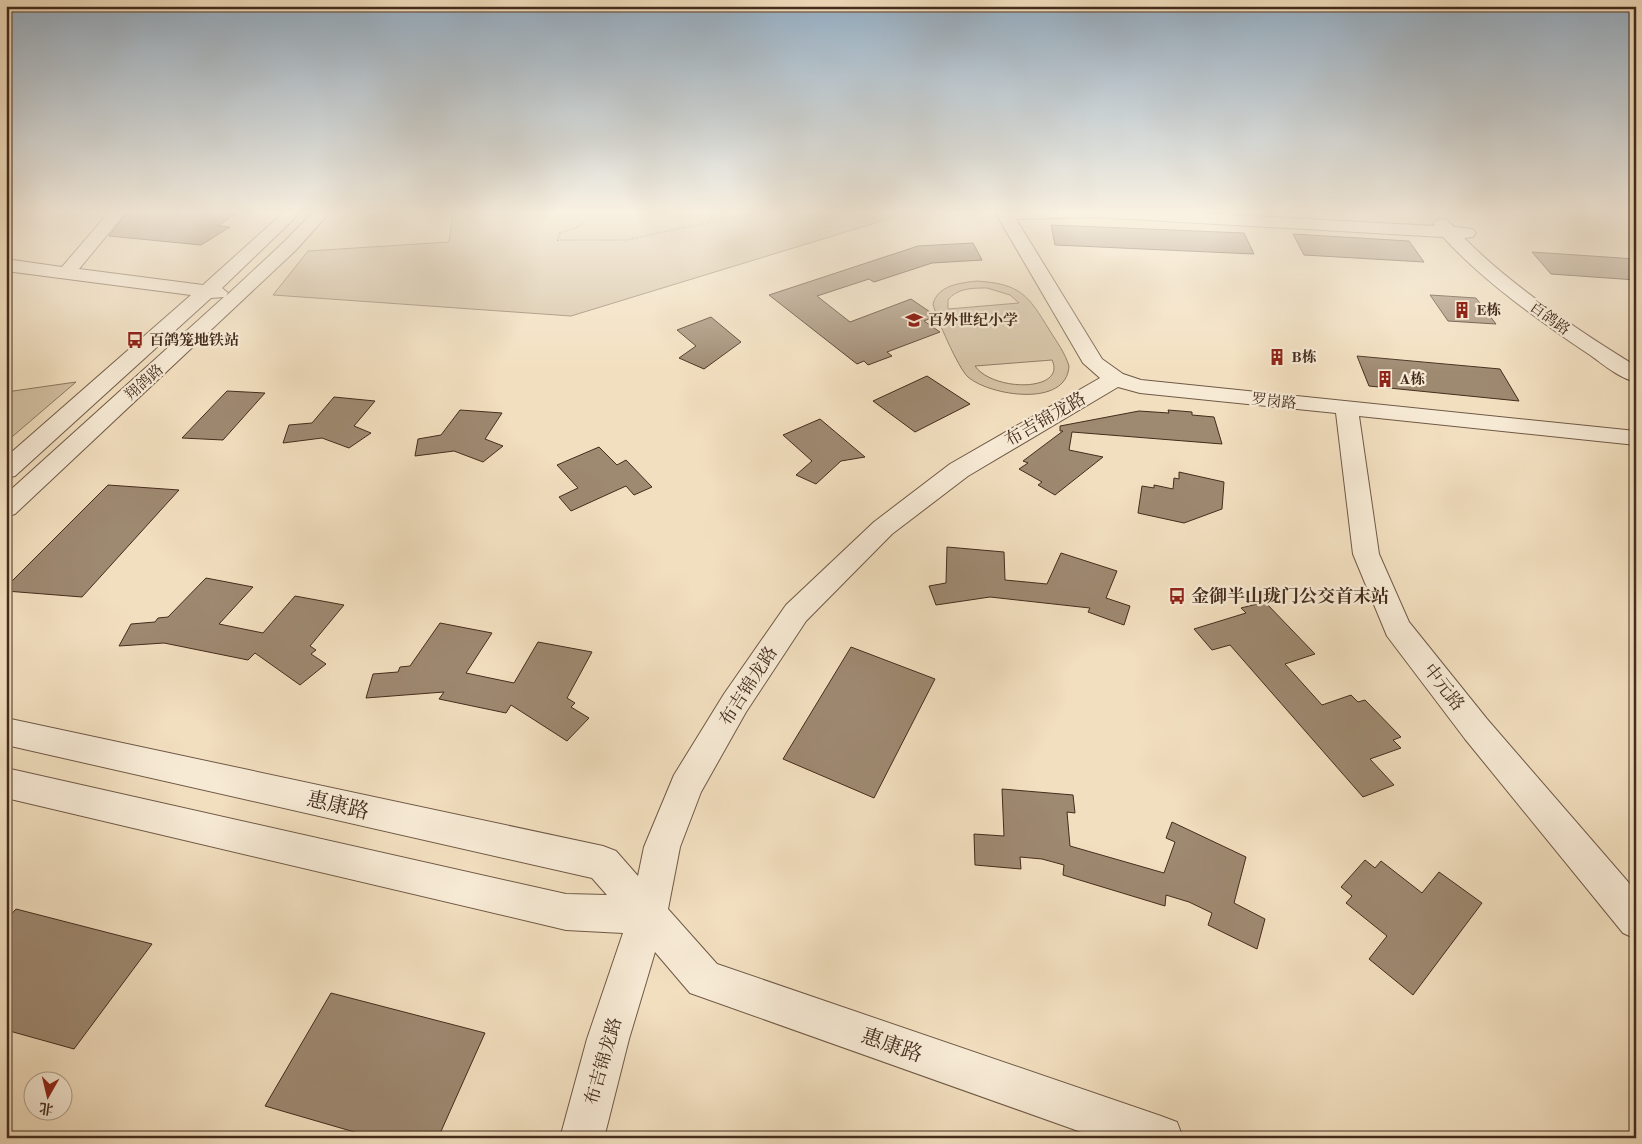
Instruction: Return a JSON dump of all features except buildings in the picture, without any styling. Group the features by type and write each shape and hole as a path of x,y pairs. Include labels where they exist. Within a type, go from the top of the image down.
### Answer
{"street":[{"path":"9,265 238,295"},
{"path":"67,272 73,265"},
{"name":"翔鸽路","path":"6,470 235,265"},
{"name":"翔鸽路","path":"6,508 269,265"},
{"name":"罗岗路","path":"1035,265 1094,363 1115,379 1140,386 1636,438"},
{"name":"百鸽路","path":"1483,265 1530,304 1598,353 1636,376"},
{"name":"百鸽路","path":"1502,265 1545,299 1636,358"},
{"name":"布吉锦龙路","path":"582,1138 608,1039 648,915 662,847 686,786 735,703 796,613 883,528 959,470 1115,379"},
{"name":"中元路","path":"1347,409 1366,554 1397,628 1476,729 1636,920"},
{"name":"惠康路","path":"6,731 603,863 704,979 1161,1138"},
{"path":"6,783 566,912 648,915"}],"shaded area":[{"path":"297,265 736,265 571,316 273,295"},
{"path":"977,281 1004,285 1014,289 1036,308 1061,348 1069,366 1065,379 1055,388 1042,393 1009,393 979,384 964,372 948,342 933,304 945,289 957,284","holes":["987,288 1010,295 1019,303 948,309 948,300 956,293 971,289","1052,360 1054,371 1049,378 1039,383 1026,385 997,381 984,375 975,366"]},
{"path":"76,382 6,442 6,392"}],"place":[{"name":"E栋","path":"1462,310"},
{"name":"百外世纪小学","path":"914,320"},
{"name":"百鸽笼地铁站","path":"135,340"},
{"name":"B栋","path":"1277,357"},
{"name":"A栋","path":"1385,379"},
{"name":"金御半山珑门公交首末站","path":"1177,596"}]}
